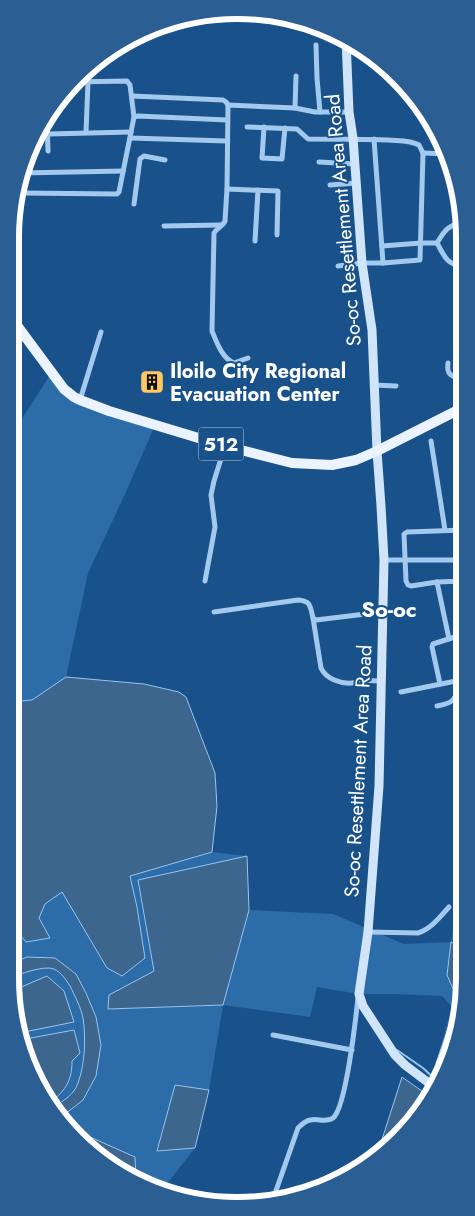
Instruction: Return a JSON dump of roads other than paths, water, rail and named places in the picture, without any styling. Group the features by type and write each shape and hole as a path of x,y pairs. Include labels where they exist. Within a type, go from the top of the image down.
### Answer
{"main road":[{"name":"512","path":"19,328 64,388 80,400 109,411 225,446 292,463 332,466 356,460 456,411"}],"street":[{"path":"316,45 320,112"},
{"name":"So-oc Resettlement Area Road","path":"346,48 362,264 372,330 384,560 379,786 368,932 359,994"},
{"path":"295,108 296,76"},
{"path":"23,193 117,194 134,116 130,85 127,81 84,82"},
{"path":"86,132 88,82"},
{"path":"132,96 223,100 228,105 295,108 320,112 350,112"},
{"path":"224,225 227,189 228,105"},
{"path":"134,116 227,120"},
{"path":"247,127 297,129 308,139 374,139 413,142 419,145 422,153 420,260 338,266"},
{"path":"264,127 262,158 282,159 285,128"},
{"path":"48,129 48,151"},
{"path":"48,134 86,132 227,141"},
{"path":"374,139 384,263"},
{"path":"422,153 440,154"},
{"path":"134,204 140,159 144,156 164,160"},
{"path":"319,162 355,164"},
{"path":"28,173 123,171"},
{"path":"330,185 357,183"},
{"path":"227,189 278,191 277,236"},
{"path":"255,241 258,190"},
{"path":"437,243 448,228 456,224"},
{"path":"164,226 224,225"},
{"path":"224,225 214,233 212,331 228,360 234,363 248,358"},
{"path":"382,246 437,243"},
{"path":"437,243 447,261 456,265"},
{"path":"80,400 101,332"},
{"path":"448,363 447,369 453,378 456,379"},
{"path":"374,385 396,386"},
{"path":"430,441 445,530"},
{"path":"205,581 215,527 211,495 225,446"},
{"path":"456,530 404,534 406,581 408,584 411,586 456,581"},
{"path":"384,560 456,560"},
{"path":"437,582 449,638"},
{"path":"214,612 305,600 310,605 323,673 331,679 340,682 381,681"},
{"path":"313,618 316,620 382,612"},
{"path":"440,684 432,646 456,636"},
{"path":"400,692 456,681"},
{"path":"437,706 450,704 456,698"},
{"path":"368,932 418,933 424,931 449,907"},
{"path":"275,1194 298,1128 310,1120 328,1120 335,1117 352,1050 359,994"},
{"path":"359,994 363,1006 395,1056 429,1084"},
{"path":"273,1035 352,1050"}],"waterway":[{"path":"397,1050 433,1077"}],"place":[{"name":"Iloilo City Regional Evacuation Center","path":"152,382"}],"district":[{"name":"So-oc","path":"389,609"}]}
